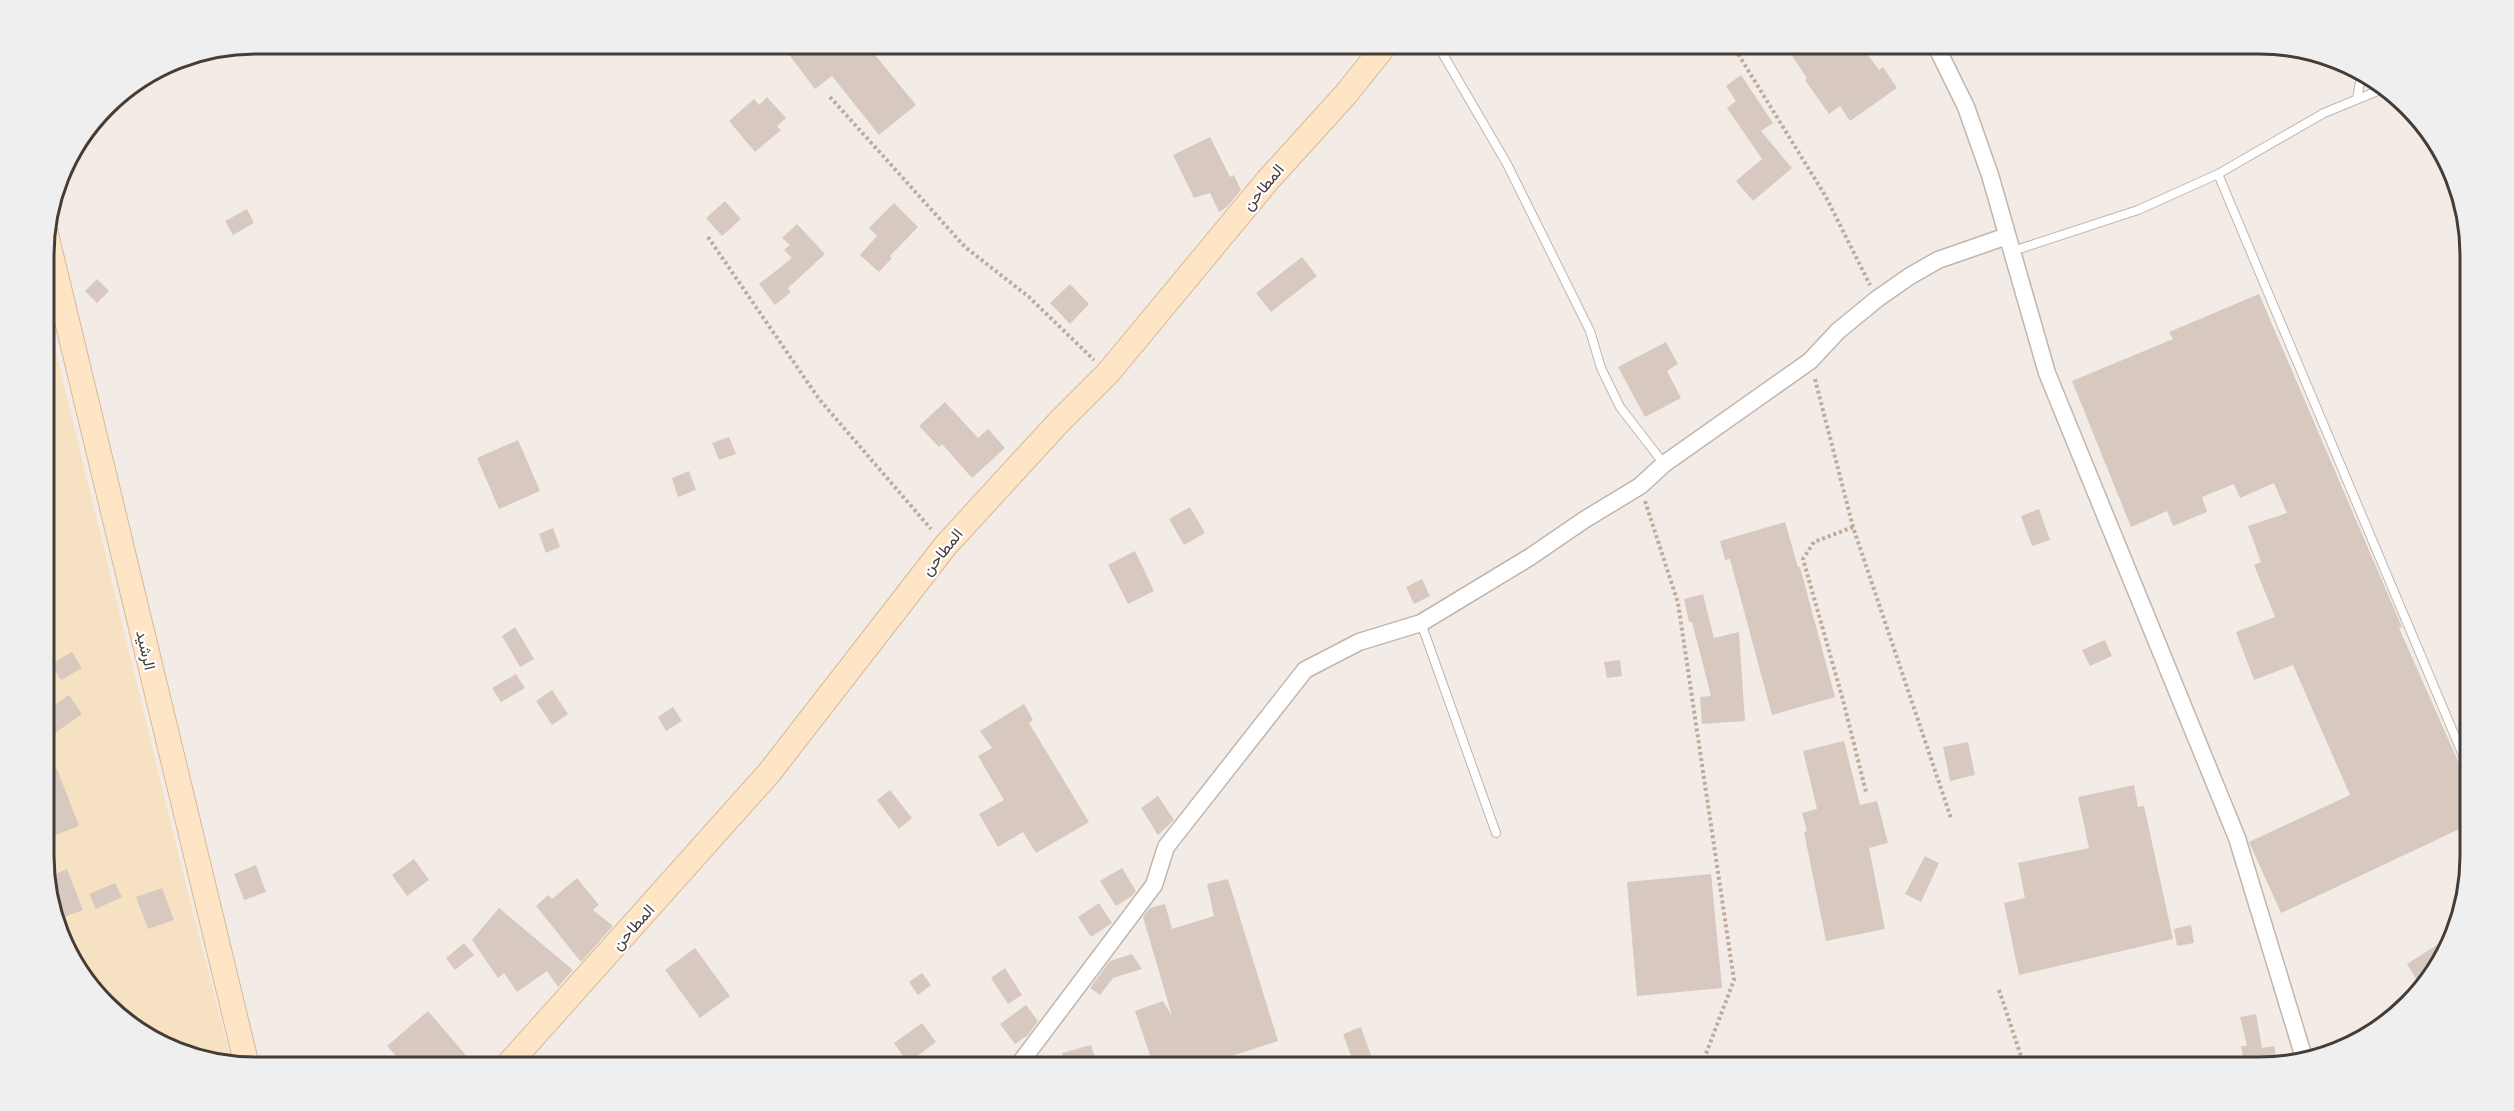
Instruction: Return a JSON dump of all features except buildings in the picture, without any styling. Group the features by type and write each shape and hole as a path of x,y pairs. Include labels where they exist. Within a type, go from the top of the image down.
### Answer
{"main road":[{"name":"المطاحن","path":"516,1057 769,773 946,545 1058,423 1108,373 1268,180 1346,94 1378,54"},
{"name":"الرشيد","path":"54,267 245,1056"}],"street":[{"path":"1940,54 1966,107 2010,244 2047,373 2237,838 2303,1052"},
{"path":"1025,1057 1154,885 1166,847 1305,670 1359,642 1420,623 1530,557 1584,520 1640,486 1664,464 1810,360 1838,331 1877,299 1938,260 2010,244"}],"lane":[{"path":"1443,54 1507,164 1590,330 1601,368 1620,407 1664,464"},
{"path":"2357,99 2360,81"},
{"path":"2010,244 2138,210 2218,174 2324,113 2376,91"},
{"path":"2218,174 2460,748"},
{"path":"1420,623 1497,833"}],"path":[{"path":"1738,54 1826,197 1877,299"},
{"path":"830,97 965,247 1029,297 1108,373"},
{"path":"708,237 819,399 946,545"},
{"path":"1810,360 1853,527 1951,818"},
{"path":"1640,486 1678,603 1734,980 1705,1057"},
{"path":"1853,527 1814,542 1803,559 1843,700 1866,792"},
{"path":"1999,990 2021,1057"}],"sand":[{"path":"54,343 180,861 230,1055 178,1042 132,1016 95,979 69,933 61,908 54,856"}]}
